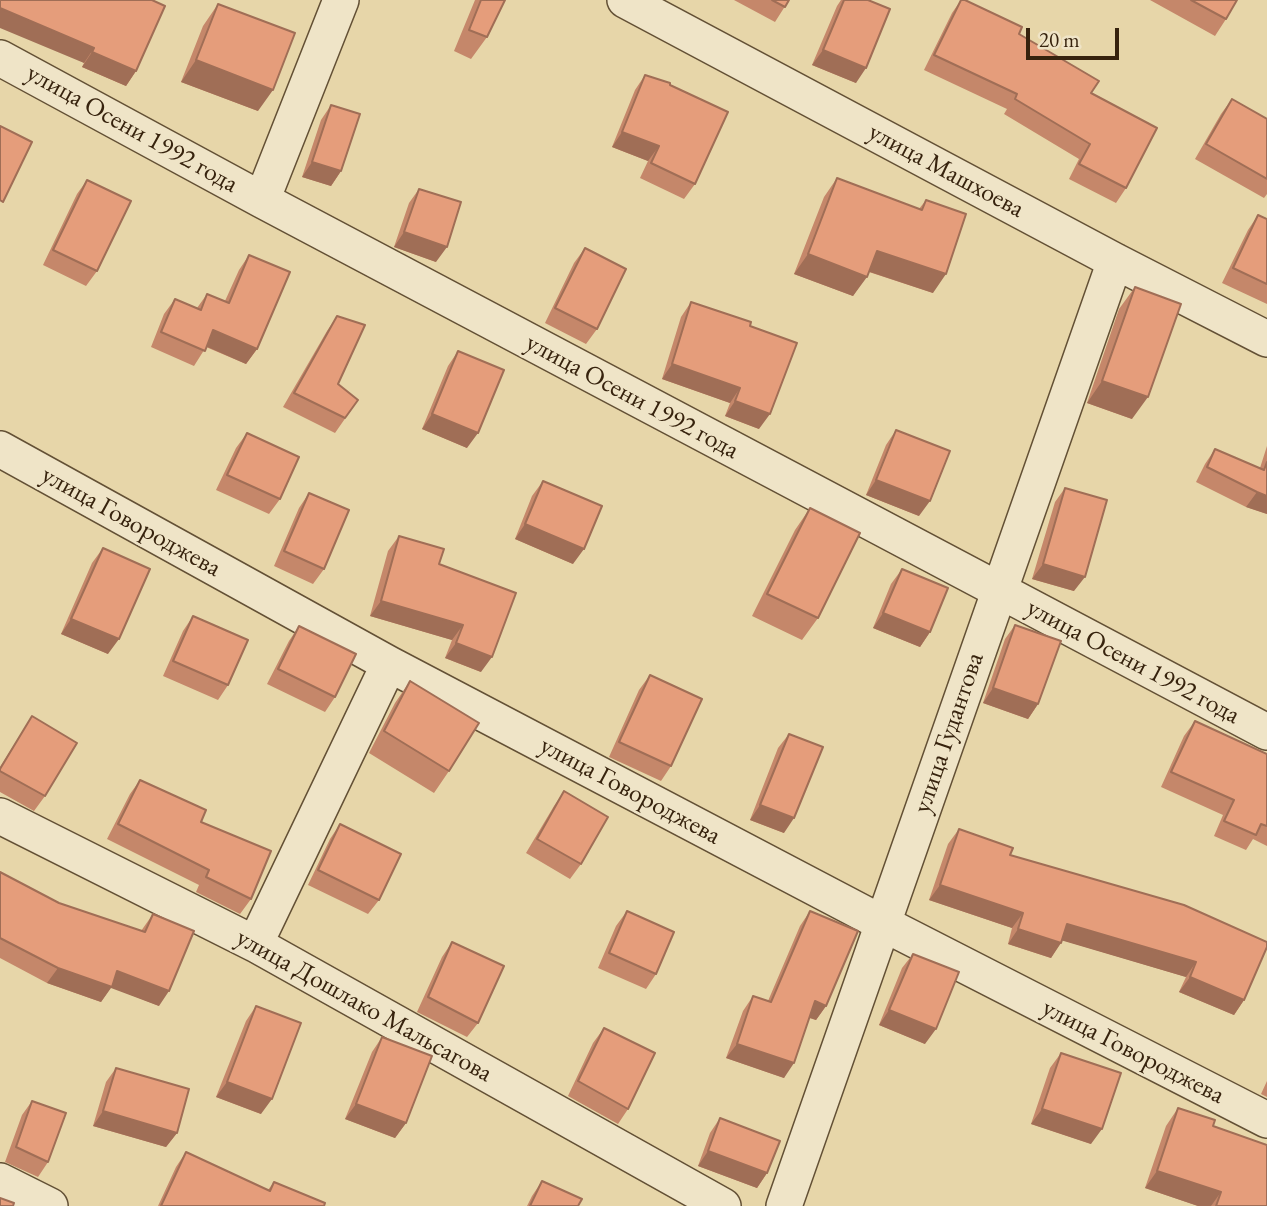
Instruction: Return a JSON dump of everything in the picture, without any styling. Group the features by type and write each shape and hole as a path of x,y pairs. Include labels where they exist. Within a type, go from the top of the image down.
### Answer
{"street":[{"path":"262,200 341,0"},
{"name":"улица Машхоева","path":"625,0 1267,339"},
{"name":"улица Осени 1992 года","path":"0,58 262,200 1267,732"},
{"name":"улица Гудантова","path":"784,1206 1115,261"},
{"name":"улица Говороджева","path":"0,449 389,664 882,923 1267,1120"},
{"path":"255,944 389,664"},
{"name":"улица Дошлако Мальсагова","path":"0,816 255,944 723,1206"},
{"path":"0,1181 50,1206"}],"building":[{"path":"0,0 152,0 165,6 136,71 92,52 94,48 0,8"},
{"path":"481,0 505,0 487,37 469,30"},
{"path":"772,0 789,0 785,7"},
{"path":"844,0 868,0 890,9 866,68 823,50"},
{"path":"961,0 1022,27 1019,34 1099,81 1091,93 1157,128 1126,188 1079,164 1090,144 1015,99 1017,94 934,55"},
{"path":"1191,0 1237,0 1226,19"},
{"path":"218,4 295,33 273,90 196,60"},
{"path":"645,75 670,83 728,112 695,184 651,163 659,146 622,132"},
{"path":"1232,99 1267,119 1267,179 1206,144"},
{"path":"331,105 360,114 341,171 312,162"},
{"path":"0,126 32,142 3,202 0,200"},
{"path":"837,178 922,210 926,200 966,214 946,274 877,251 867,277 808,254"},
{"path":"87,180 131,201 97,271 53,250"},
{"path":"419,189 461,202 447,247 404,232"},
{"path":"1258,215 1267,219 1267,284 1233,268"},
{"path":"585,248 626,269 597,329 555,308"},
{"path":"249,255 290,272 257,349 213,330 205,351 161,332 175,299 201,310 207,294 229,303"},
{"path":"1135,287 1181,304 1148,397 1102,381"},
{"path":"691,302 751,322 750,326 797,343 770,414 735,401 740,388 672,364"},
{"path":"337,316 365,325 338,384 358,400 345,418 294,393"},
{"path":"458,351 504,370 478,433 432,414"},
{"path":"896,430 950,451 930,501 876,480"},
{"path":"247,433 299,457 280,499 227,475"},
{"path":"1215,449 1264,470 1267,462 1267,496 1207,467"},
{"path":"543,481 602,506 584,549 525,524"},
{"path":"1065,488 1107,500 1085,577 1043,564"},
{"path":"309,493 349,510 324,569 284,551"},
{"path":"810,508 860,533 818,618 767,594"},
{"path":"399,536 444,549 439,564 516,593 492,657 456,643 463,625 381,601"},
{"path":"103,548 150,569 119,639 71,619"},
{"path":"902,569 948,588 930,632 883,613"},
{"path":"193,616 248,640 228,685 173,661"},
{"path":"1015,625 1061,641 1038,704 993,688"},
{"path":"299,626 356,654 335,697 278,669"},
{"path":"650,675 702,699 671,766 619,742"},
{"path":"410,681 479,723 449,771 384,731"},
{"path":"32,716 77,743 45,796 0,771"},
{"path":"1195,721 1267,754 1267,826 1261,824 1256,835 1224,821 1234,800 1171,772"},
{"path":"789,734 823,747 794,818 760,805"},
{"path":"140,780 206,810 201,822 271,851 251,899 206,877 209,870 118,824"},
{"path":"564,791 608,817 581,864 537,839"},
{"path":"340,824 401,854 379,900 318,870"},
{"path":"959,829 1013,848 1010,855 1184,905 1267,942 1244,1000 1190,977 1196,962 1067,924 1061,943 1018,929 1023,913 940,885"},
{"path":"0,872 59,903 145,932 153,914 194,931 169,991 117,971 112,987 58,968 0,938"},
{"path":"627,911 674,932 656,974 609,953"},
{"path":"810,911 858,931 826,1006 815,1001 794,1063 737,1044 753,996 771,1002"},
{"path":"452,942 504,966 478,1023 428,997"},
{"path":"913,954 959,972 936,1029 889,1010"},
{"path":"256,1006 301,1023 272,1099 227,1082"},
{"path":"604,1028 655,1053 628,1109 578,1081"},
{"path":"382,1037 432,1056 406,1123 356,1104"},
{"path":"1061,1053 1121,1073 1102,1129 1042,1109"},
{"path":"116,1068 189,1089 177,1133 103,1111"},
{"path":"32,1101 66,1113 48,1162 16,1147"},
{"path":"1178,1108 1215,1120 1213,1126 1267,1145 1267,1206 1216,1206 1221,1192 1157,1171"},
{"path":"720,1118 780,1141 767,1173 708,1151"},
{"path":"186,1152 270,1191 274,1182 325,1203 324,1206 161,1206"},
{"path":"542,1181 582,1199 578,1206 530,1206"},
{"path":"0,1198 14,1203 13,1206 0,1206"}]}
